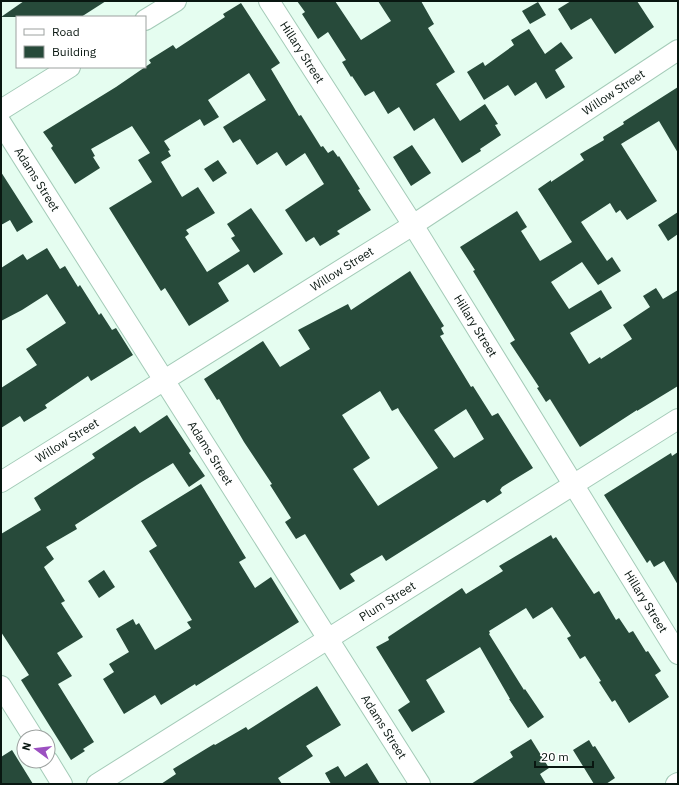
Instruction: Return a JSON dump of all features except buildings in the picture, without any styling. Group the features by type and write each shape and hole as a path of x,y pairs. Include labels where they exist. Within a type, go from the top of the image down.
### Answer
{"street":[{"path":"146,19 176,1"},
{"name":"Hillary Street","path":"269,1 413,225 678,654"},
{"name":"Willow Street","path":"1,482 413,225 678,50"},
{"path":"1,110 68,68"},
{"name":"Adams Street","path":"1,122 420,784"},
{"name":"Plum Street","path":"97,784 678,419"},
{"path":"1,686 28,729"},
{"path":"53,769 62,784"}]}
